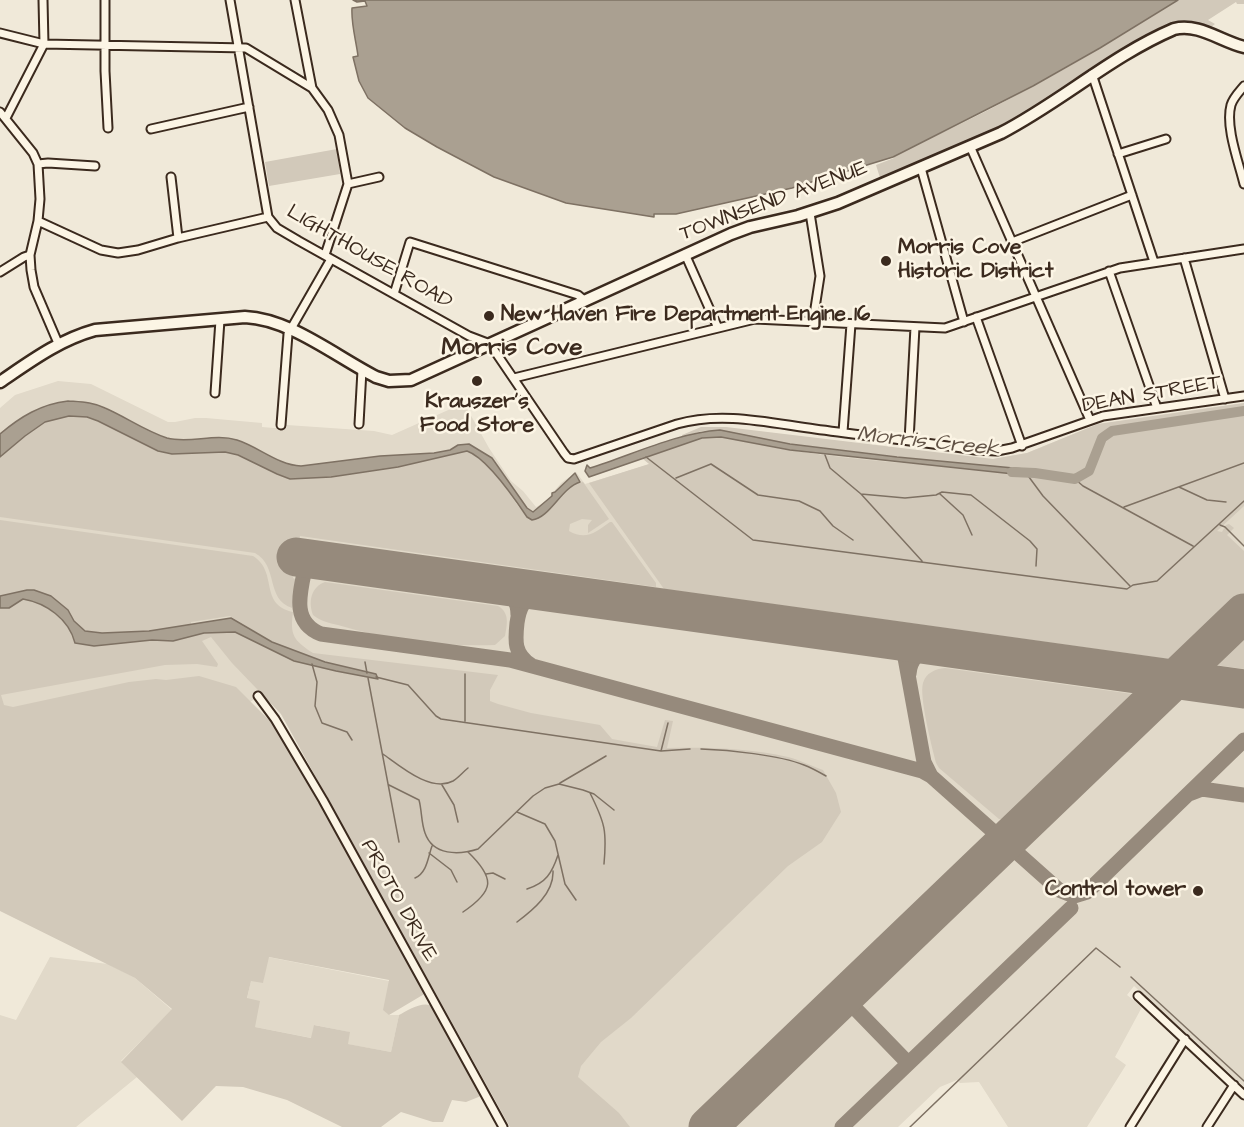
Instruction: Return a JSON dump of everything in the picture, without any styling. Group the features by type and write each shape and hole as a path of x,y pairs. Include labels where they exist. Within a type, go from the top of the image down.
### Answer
{"main road":[{"name":"TOWNSEND AVENUE","path":"0,382 58,343 95,330 244,317 271,321 362,370 389,381 411,380 742,230 810,213 858,195 970,146 1024,120 1092,74 1150,40 1177,28 1197,29 1244,47"}],"street":[{"path":"43,0 44,44 3,115 33,153 38,164 40,188 38,221 30,255 34,287 58,343"},
{"path":"105,0 108,128"},
{"name":"LIGHTHOUSE ROAD","path":"230,0 268,217 277,228 469,336 490,344"},
{"path":"295,0 312,88"},
{"path":"0,33 44,44 246,48 312,88 328,110 339,135 348,184 328,257 288,334 281,425"},
{"path":"1092,74 1154,262"},
{"path":"1244,86 1234,98 1229,119 1244,184"},
{"path":"151,129 249,107"},
{"path":"1118,154 1166,139"},
{"path":"970,146 1090,420"},
{"path":"38,164 95,166"},
{"path":"921,168 964,322"},
{"path":"171,177 178,238"},
{"path":"348,184 379,177"},
{"path":"1012,242 1132,195"},
{"path":"810,213 820,276 813,321"},
{"path":"38,221 101,250 118,253 268,217"},
{"path":"394,294 410,242 578,295 584,300"},
{"path":"490,344 514,378 755,319 939,329 1109,271 1244,249"},
{"path":"685,254 718,328"},
{"path":"2,268 30,255"},
{"path":"1184,258 1225,399"},
{"path":"1109,271 1157,408"},
{"path":"976,317 1022,446"},
{"path":"215,393 220,320"},
{"path":"843,432 851,324"},
{"path":"909,441 915,327"},
{"path":"359,424 362,370"},
{"name":"DEAN STREET","path":"514,378 520,391 564,453 568,458 574,459 694,419 731,418 992,451 1022,446 1090,420 1244,396"},
{"name":"PROTO DRIVE","path":"258,696 275,719 323,800 503,1127"},
{"path":"1138,996 1244,1095"},
{"path":"1131,1127 1185,1040"},
{"path":"1207,1127 1234,1085"}],"shaded area":[{"path":"353,0 1178,0 1033,86 893,157 792,188 676,214 654,214 654,217 566,203 494,177 405,128 368,98 359,81 353,57 358,56 352,8 367,6 365,1"},
{"path":"1178,0 1244,0 1244,4 1236,2 1208,20 1215,24 1210,28 1194,24 1172,24 1094,68 1017,121 881,181 876,165 894,158 893,155 967,121 1039,83"},
{"path":"337,149 340,174 269,186 265,162"},
{"path":"58,381 91,384 168,422 206,418 262,423 262,427 286,429 287,425 374,431 392,435 464,403 489,448 511,481 536,507 545,502 561,483 576,472 585,484 650,464 821,455 829,447 993,459 1027,453 1098,424 1244,403 1244,1087 1134,986 1127,995 1142,1007 1115,1057 1126,1065 1087,1127 1008,1127 979,1082 960,1083 957,1080 940,1087 898,1127 510,1127 281,714 263,693 243,707 150,726 0,706 0,408 15,395"},
{"path":"68,401 100,406 167,438 184,440 228,438 245,443 284,463 301,466 380,456 434,453 469,444 492,458 527,508 533,512 575,473 580,482 567,490 544,514 532,520 527,517 492,470 467,451 398,467 331,477 290,479 238,455 225,452 172,454 158,451 98,421 87,417 69,416 45,422 0,457 0,434 31,412"},
{"path":"1244,403 1244,506 1217,531 1222,532 1229,524 1234,528 1227,535 1244,551 1244,595 1176,660 664,589 589,483 649,464 643,459 681,444 714,437 864,460 989,467 790,444 720,430 702,431 682,437 701,427 726,427 993,459 1027,453 1098,424"},
{"path":"69,416 87,417 98,421 158,451 225,452 238,455 290,479 331,477 398,467 467,451 486,463 530,519 544,514 568,489 583,482 609,519 588,533 588,525 592,520 582,519 570,524 569,531 581,535 591,534 612,522 656,583 656,587 300,536 293,578 297,580 292,608 278,597 267,566 255,553 0,517 0,457 45,422"},
{"path":"720,430 790,444 1024,469 1026,473 1023,475 790,450 721,437 702,438 589,477 585,471 587,465 590,468 687,435"},
{"path":"0,520 253,556 265,570 276,602 282,608 293,612 294,636 313,653 498,675 490,690 490,701 531,713 600,725 612,739 657,747 665,720 673,721 667,748 713,748 773,754 792,758 823,770 836,793 841,812 822,842 788,866 631,1018 601,1042 581,1066 578,1077 619,1113 630,1127 510,1127 281,714 232,663 211,637 202,641 218,664 217,667 197,664 165,665 1,695 4,705 13,707 129,682 156,679 199,676 236,687 274,725 426,989 426,993 389,1015 383,1010 389,980 269,957 263,983 251,981 247,998 260,1001 255,1027 311,1038 314,1025 350,1032 348,1044 391,1052 399,1015 418,1006 430,1005 442,1019 481,1096 466,1102 452,1100 443,1122 433,1122 401,1112 381,1127 342,1127 287,1100 243,1087 216,1086 182,1121 121,1062 172,1009 135,978 0,911 0,608 9,608 23,599 32,601 48,609 62,620 72,634 75,643 94,646 152,640 173,641 204,633 235,632 294,661 378,678 376,674 325,662 272,642 230,616 149,631 102,633 85,631 74,621 68,610 51,596 34,590 0,596"},
{"path":"325,582 498,606 506,615 505,636 495,645 436,644 376,635 328,623 313,615 311,605 314,591"},
{"path":"27,590 51,596 68,610 74,621 85,631 102,633 149,631 231,618 272,642 325,662 376,674 378,679 294,661 235,632 204,633 173,641 152,640 94,646 75,643 72,634 62,620 40,604 23,599 9,608 0,608 0,596"},
{"path":"1244,631 1244,669 1209,664"},
{"path":"945,668 1140,695 1013,817 1005,820 999,819 936,763 926,722 922,690 924,680 929,674"},
{"path":"50,957 108,964 135,978 172,1010 121,1061 137,1077 76,1127 0,1127 0,1015 16,1020"},
{"path":"268,957 389,981 389,1015 399,1015 391,1052 347,1044 349,1032 315,1025 312,1038 255,1027 247,999 251,980 263,982"}],"waterway":[{"name":"Morris Creek","path":"1012,472 1075,479 1089,471 1102,438 1112,431 1244,411"},
{"path":"825,455 830,468 861,494 922,561"},
{"path":"646,457 753,540 1127,589 1133,585 1157,581 1244,501"},
{"path":"1124,507 1244,463"},
{"path":"676,478 711,464 758,495 799,501 820,511 833,526 853,540"},
{"path":"1026,473 1043,496 1130,586"},
{"path":"1075,479 1083,486 1193,546"},
{"path":"1179,487 1207,500 1226,502"},
{"path":"861,494 905,498 936,495 942,492 971,495 1030,541 1037,549 1036,566"},
{"path":"940,494 963,515 972,535"},
{"path":"1220,525 1244,546"},
{"path":"365,662 367,673"},
{"path":"312,664 317,682 315,706 322,723 347,732 352,740"},
{"path":"465,674 465,721"},
{"path":"376,677 408,685 441,719 661,751 690,749"},
{"path":"368,678 399,842"},
{"path":"661,751 668,723"},
{"path":"701,749 781,758 794,761 826,776"},
{"path":"383,754 416,777 435,784 453,781 468,768"},
{"path":"560,783 606,756"},
{"path":"389,785 419,800 424,829 429,841 440,850 455,853 478,849 533,796 545,788 559,784 594,794 614,810"},
{"path":"442,785 454,805 458,822"},
{"path":"590,793 604,827 604,864"},
{"path":"517,812 545,824 555,841 565,884 576,900"},
{"path":"415,878 425,869 432,846"},
{"path":"463,912 481,898 488,884 483,870 468,852"},
{"path":"429,853 451,870 457,882"},
{"path":"527,889 539,884 547,876 558,855"},
{"path":"517,922 546,894 553,871"},
{"path":"486,874 493,873 505,879"},
{"path":"910,1127 1096,948 1120,967"},
{"path":"1131,977 1244,1081"}],"taxiway":[{"path":"307,559 301,592 301,612 304,621 321,634 510,660 922,771 931,776 1059,890 1074,896 1087,892 1244,740"},
{"path":"498,585 513,597 518,615"},
{"path":"531,665 521,656 517,647 517,620 523,604 543,592"},
{"path":"885,639 899,648 905,658 924,762 931,776"},
{"path":"909,674 914,659 925,650 935,646"},
{"path":"1236,688 1244,692"},
{"path":"1189,794 1202,789 1244,795"},
{"path":"842,1127 1071,908"},
{"path":"844,997 908,1063"}],"runway":[{"path":"296,557 1244,689"},
{"path":"708,1127 1244,613"}],"place":[{"name":"Morris Cove Historic District","path":"886,261"},
{"name":"New Haven Fire Department Engine 16","path":"489,316"},
{"name":"Krauszer's Food Store","path":"477,381"},
{"name":"Control tower","path":"1198,891"}],"district":[{"name":"Morris Cove","path":"512,349"}]}
